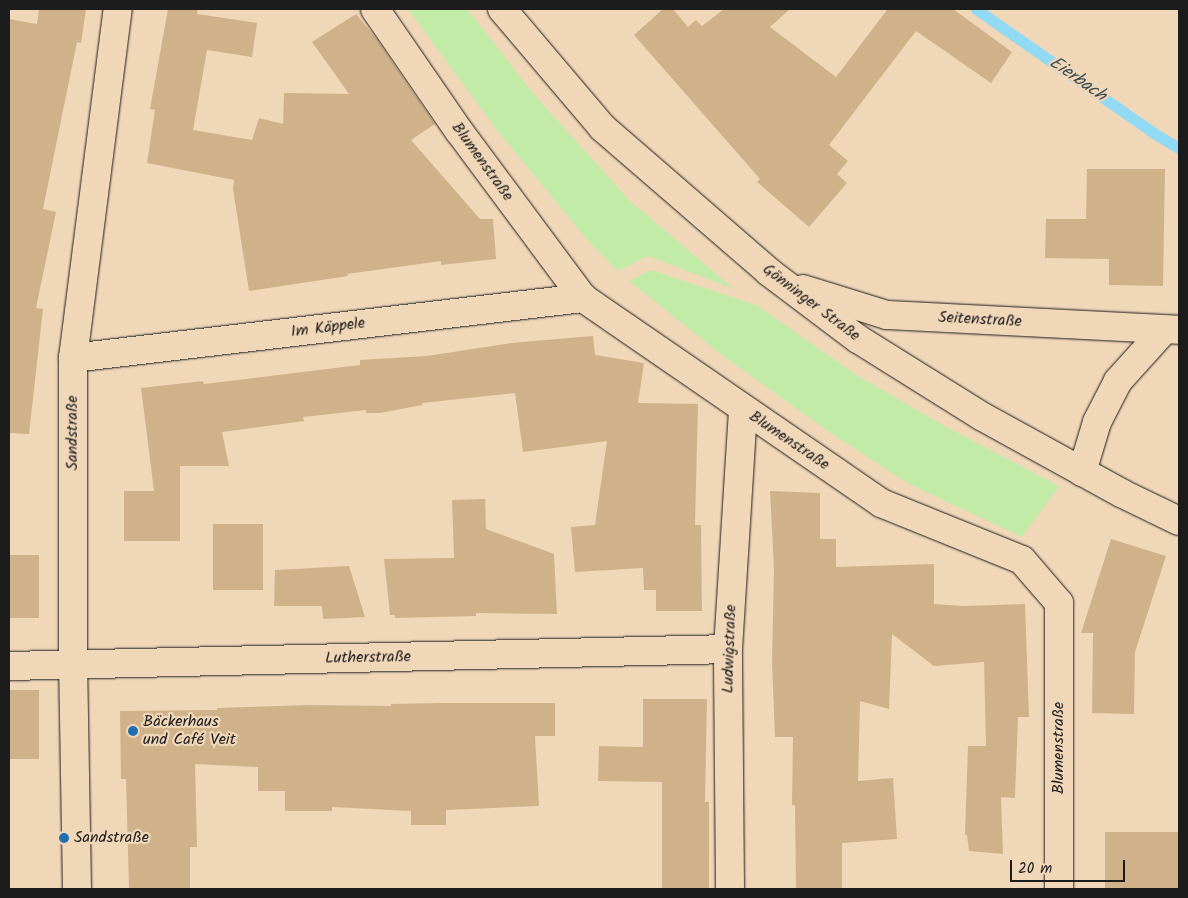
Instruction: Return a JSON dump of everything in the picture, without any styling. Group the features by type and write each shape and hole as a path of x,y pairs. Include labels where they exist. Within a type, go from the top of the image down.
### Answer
{"street":[{"name":"Sandstraße","path":"76,889 73,665 73,358 118,9"},
{"name":"Blumenstraße","path":"375,9 459,131 583,298 880,503 1022,560 1059,603 1059,889"},
{"name":"Gönninger Straße","path":"502,9 602,128 784,284 858,339 983,417 1121,494 1179,521"},
{"name":"Seitenstraße","path":"784,284 887,315 1172,330"},
{"name":"Im Käppele","path":"73,358 583,298"},
{"path":"1082,472 1097,422 1118,382 1172,330"},
{"name":"Ludwigstraße","path":"730,889 728,649 743,410"},
{"name":"Lutherstraße","path":"9,666 728,649"}],"green space":[{"path":"408,9 467,9 537,98 630,201 734,289 648,256 618,271 589,242 496,129"},
{"path":"651,270 756,305 858,376 948,428 1059,486 1022,537 909,484 826,430 722,355 629,281"}],"building":[{"path":"39,9 86,9 81,43 77,42 43,209 56,212 36,308 43,309 29,434 9,433 9,19 37,24"},
{"path":"168,9 198,9 197,14 257,23 252,57 207,50 193,130 252,140 259,118 283,124 284,93 349,94 312,42 356,14 376,38 435,124 411,140 480,219 493,219 496,259 441,265 441,261 347,274 348,276 249,291 233,189 234,180 147,163 155,110 150,109"},
{"path":"663,9 673,9 688,27 696,20 702,26 724,9 790,9 770,27 836,77 887,10 885,9 953,9 1012,52 991,83 916,31 829,145 848,161 837,174 847,183 809,227 757,182 760,179 634,35"},
{"path":"1087,169 1165,169 1163,286 1109,285 1109,259 1045,258 1046,219 1086,219"},
{"path":"593,336 595,355 644,363 638,403 698,404 695,525 701,525 702,611 656,611 656,590 644,590 643,568 575,572 571,527 595,525 607,441 523,452 515,393 422,403 422,405 380,413 366,413 366,410 303,417 304,421 222,432 229,466 180,466 180,541 124,541 124,491 154,491 141,388 203,381 204,384 360,365 360,360 427,356 511,343"},
{"path":"770,491 820,493 820,539 836,539 836,567 934,564 934,604 963,606 1025,604 1029,717 1018,717 1015,798 1001,797 1003,854 969,851 967,835 965,835 968,746 986,746 984,662 934,666 892,634 889,709 860,701 858,781 893,778 897,839 842,843 842,889 796,889 795,805 792,805 793,737 775,737 772,663 774,568"},
{"path":"485,499 486,529 554,554 557,614 476,613 476,616 395,618 395,615 390,615 384,559 454,558 452,500"},
{"path":"213,524 263,524 263,590 213,590"},
{"path":"1111,539 1166,556 1135,652 1134,714 1092,713 1093,633 1081,633"},
{"path":"9,555 39,555 39,618 9,618"},
{"path":"349,566 365,617 323,619 322,606 274,606 275,570"},
{"path":"9,690 39,690 39,759 9,759"},
{"path":"643,699 707,699 705,802 709,802 709,889 662,889 662,782 598,781 599,746 643,747"},
{"path":"555,703 555,736 535,736 539,806 446,810 446,825 411,825 411,811 332,807 332,811 285,811 285,791 258,791 258,767 195,764 197,847 190,847 190,889 129,889 126,779 121,779 120,711 217,710 217,708 309,705 391,706 391,704"},
{"path":"1105,832 1179,832 1179,889 1105,889"}],"waterway":[{"name":"Eierbach","path":"976,9 1152,132 1179,148"}],"place":[{"name":"Bäckerhaus und Café Veit","path":"133,731"},
{"name":"Sandstraße","path":"64,838"}]}
